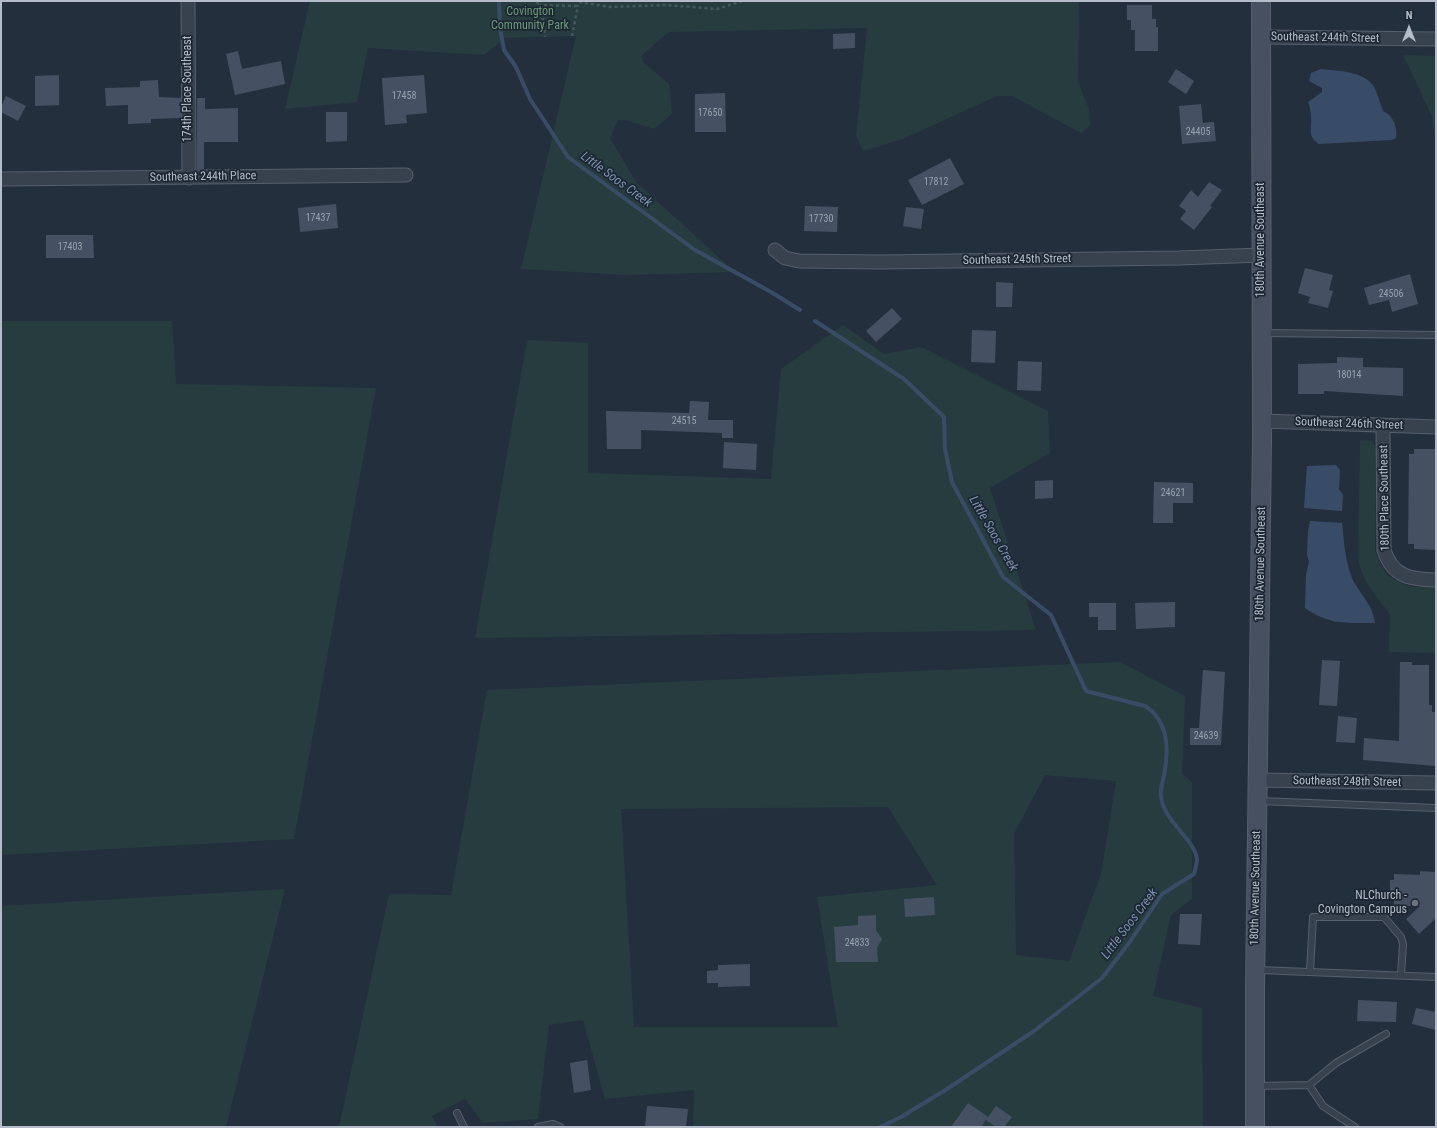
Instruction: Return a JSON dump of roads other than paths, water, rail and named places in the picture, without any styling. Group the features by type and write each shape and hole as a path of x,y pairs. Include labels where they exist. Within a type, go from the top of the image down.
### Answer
{"street":[{"name":"174th Place Southeast","path":"188,1 189,178"},
{"name":"180th Avenue Southeast","path":"1255,1127 1255,970 1262,421 1261,1"},
{"name":"Southeast 244th Street","path":"1261,37 1436,39"},
{"name":"Southeast 244th Place","path":"1,179 406,175"},
{"name":"Southeast 245th Street","path":"775,250 785,258 799,261 879,262 1171,258 1262,255"},
{"name":"Southeast 246th Street","path":"1262,421 1436,428"},
{"name":"180th Place Southeast","path":"1383,426 1384,550 1386,558 1402,575 1412,579 1436,580"},
{"name":"Southeast 248th Street","path":"1258,780 1436,783"}],"lane":[{"path":"1261,333 1436,335"},
{"path":"1257,801 1436,808"},
{"path":"1310,972 1313,917 1384,917 1401,937 1403,944 1401,976"},
{"path":"1255,970 1436,977"},
{"path":"1255,1086 1309,1085 1336,1063 1386,1034"},
{"path":"1309,1085 1323,1106 1355,1127"},
{"path":"457,1113 464,1127"},
{"path":"538,1127 553,1124 560,1127"}],"water":[{"path":"1321,69 1350,73 1370,82 1374,87 1383,111 1390,116 1394,122 1396,138 1392,140 1319,144 1315,141 1311,135 1311,114 1308,102 1322,92 1322,88 1309,81 1311,73"},
{"path":"1336,465 1340,470 1339,489 1343,495 1342,511 1304,508 1307,466"},
{"path":"1310,521 1342,523 1345,551 1352,578 1372,610 1375,623 1338,622 1322,618 1305,608 1306,575 1309,562 1307,554 1308,531"}],"waterway":[{"name":"Little Soos Creek","path":"499,1 500,28 504,50 516,67 530,99 568,157 695,250 771,292 800,310"},
{"name":"Little Soos Creek","path":"815,321 904,379 944,417 945,449 952,482 1003,577 1051,615 1086,691 1145,706 1153,712 1159,720 1163,728 1167,746 1166,765 1161,791 1163,805 1172,821 1195,851 1197,859 1194,874 1162,894 1129,943 1102,978 1034,1031 947,1089 901,1117 880,1127"}],"place":[{"name":"NLChurch - Covington Campus","path":"1415,903"}],"park label":[{"name":"Covington Community Park","path":"530,19"}]}
